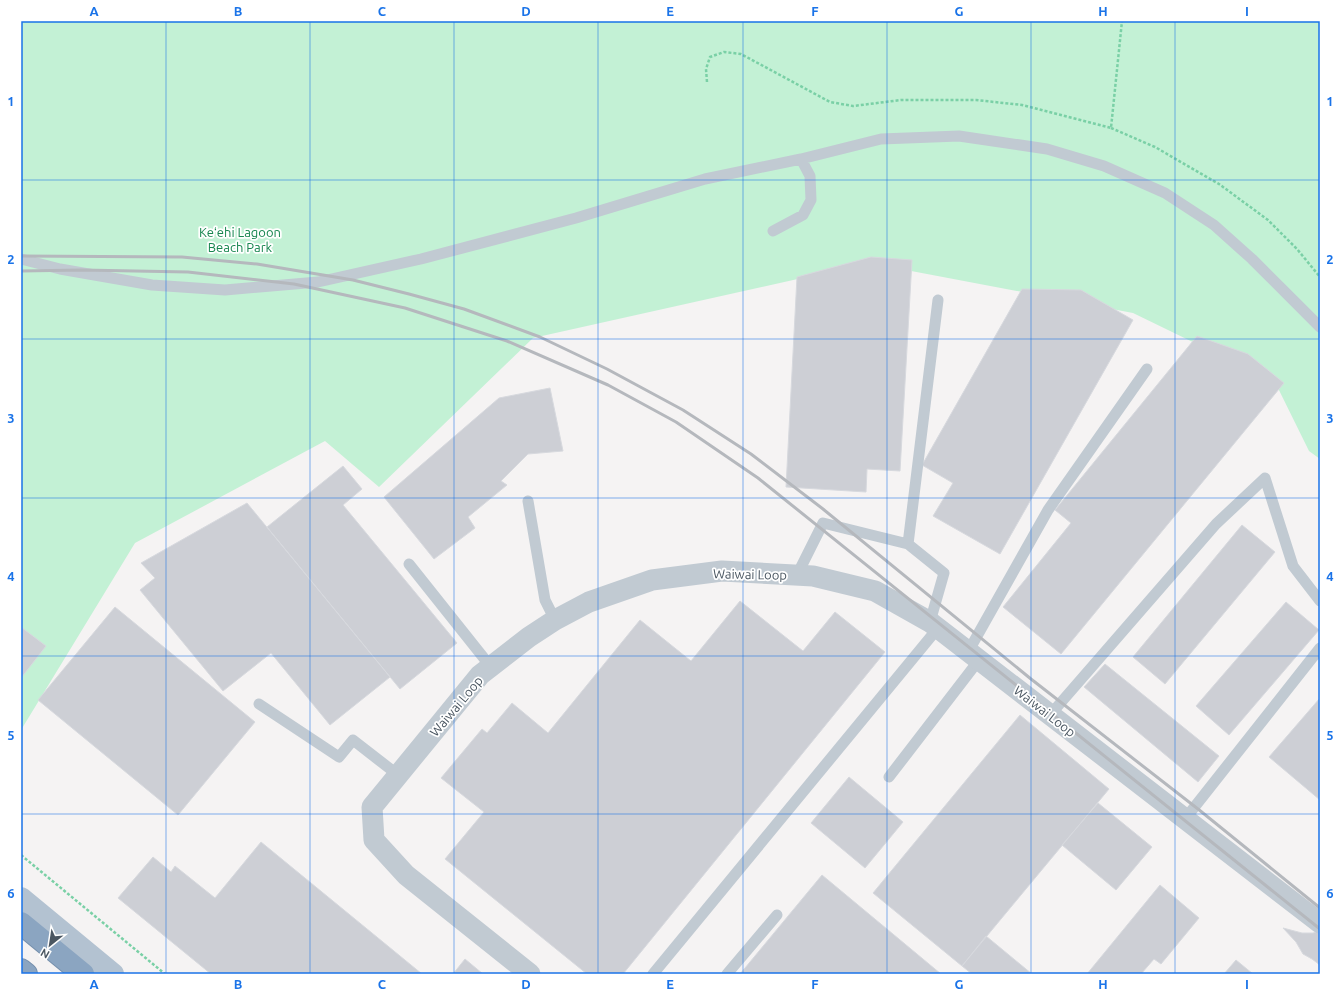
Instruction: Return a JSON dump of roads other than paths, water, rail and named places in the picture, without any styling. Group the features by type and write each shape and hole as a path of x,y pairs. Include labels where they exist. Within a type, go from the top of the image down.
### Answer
{"highway":[{"path":"21,923 83,974"},
{"path":"21,970 26,974"}],"main road":[{"path":"21,898 113,974"}],"street":[{"name":"Waiwai Loop","path":"527,973 406,875 374,840 372,807 480,675 529,637 555,620 589,602 652,580 722,570 813,576 875,590 934,625 1320,923"}],"lane":[{"path":"21,259 60,269 152,285 226,290 318,282 421,259 569,220 705,179 881,139 960,136 1047,149 1104,166 1165,193 1214,225 1252,259 1320,327"},
{"path":"774,231 803,215 812,200 810,176 801,158"},
{"path":"908,544 938,300"},
{"path":"889,777 974,656 1048,510 1147,369"},
{"path":"1050,715 1216,524 1265,478 1293,566 1320,601"},
{"path":"528,501 545,600 555,620"},
{"path":"653,974 934,625 944,573 908,544 823,523 797,575"},
{"path":"408,564 491,667"},
{"path":"1185,819 1320,648"},
{"path":"259,704 339,757 353,740 398,775"},
{"path":"728,974 778,915"}],"railway":[{"path":"21,256 182,257 257,264 353,280 464,309 540,337 607,369 683,410 751,454 823,509 1031,679 1198,809 1320,908"},
{"path":"21,271 82,270 188,272 294,284 405,308 507,341 608,385 676,422 758,478 1320,929"}],"park label":[{"name":"Keʻehi Lagoon Beach Park","path":"240,240"}]}
